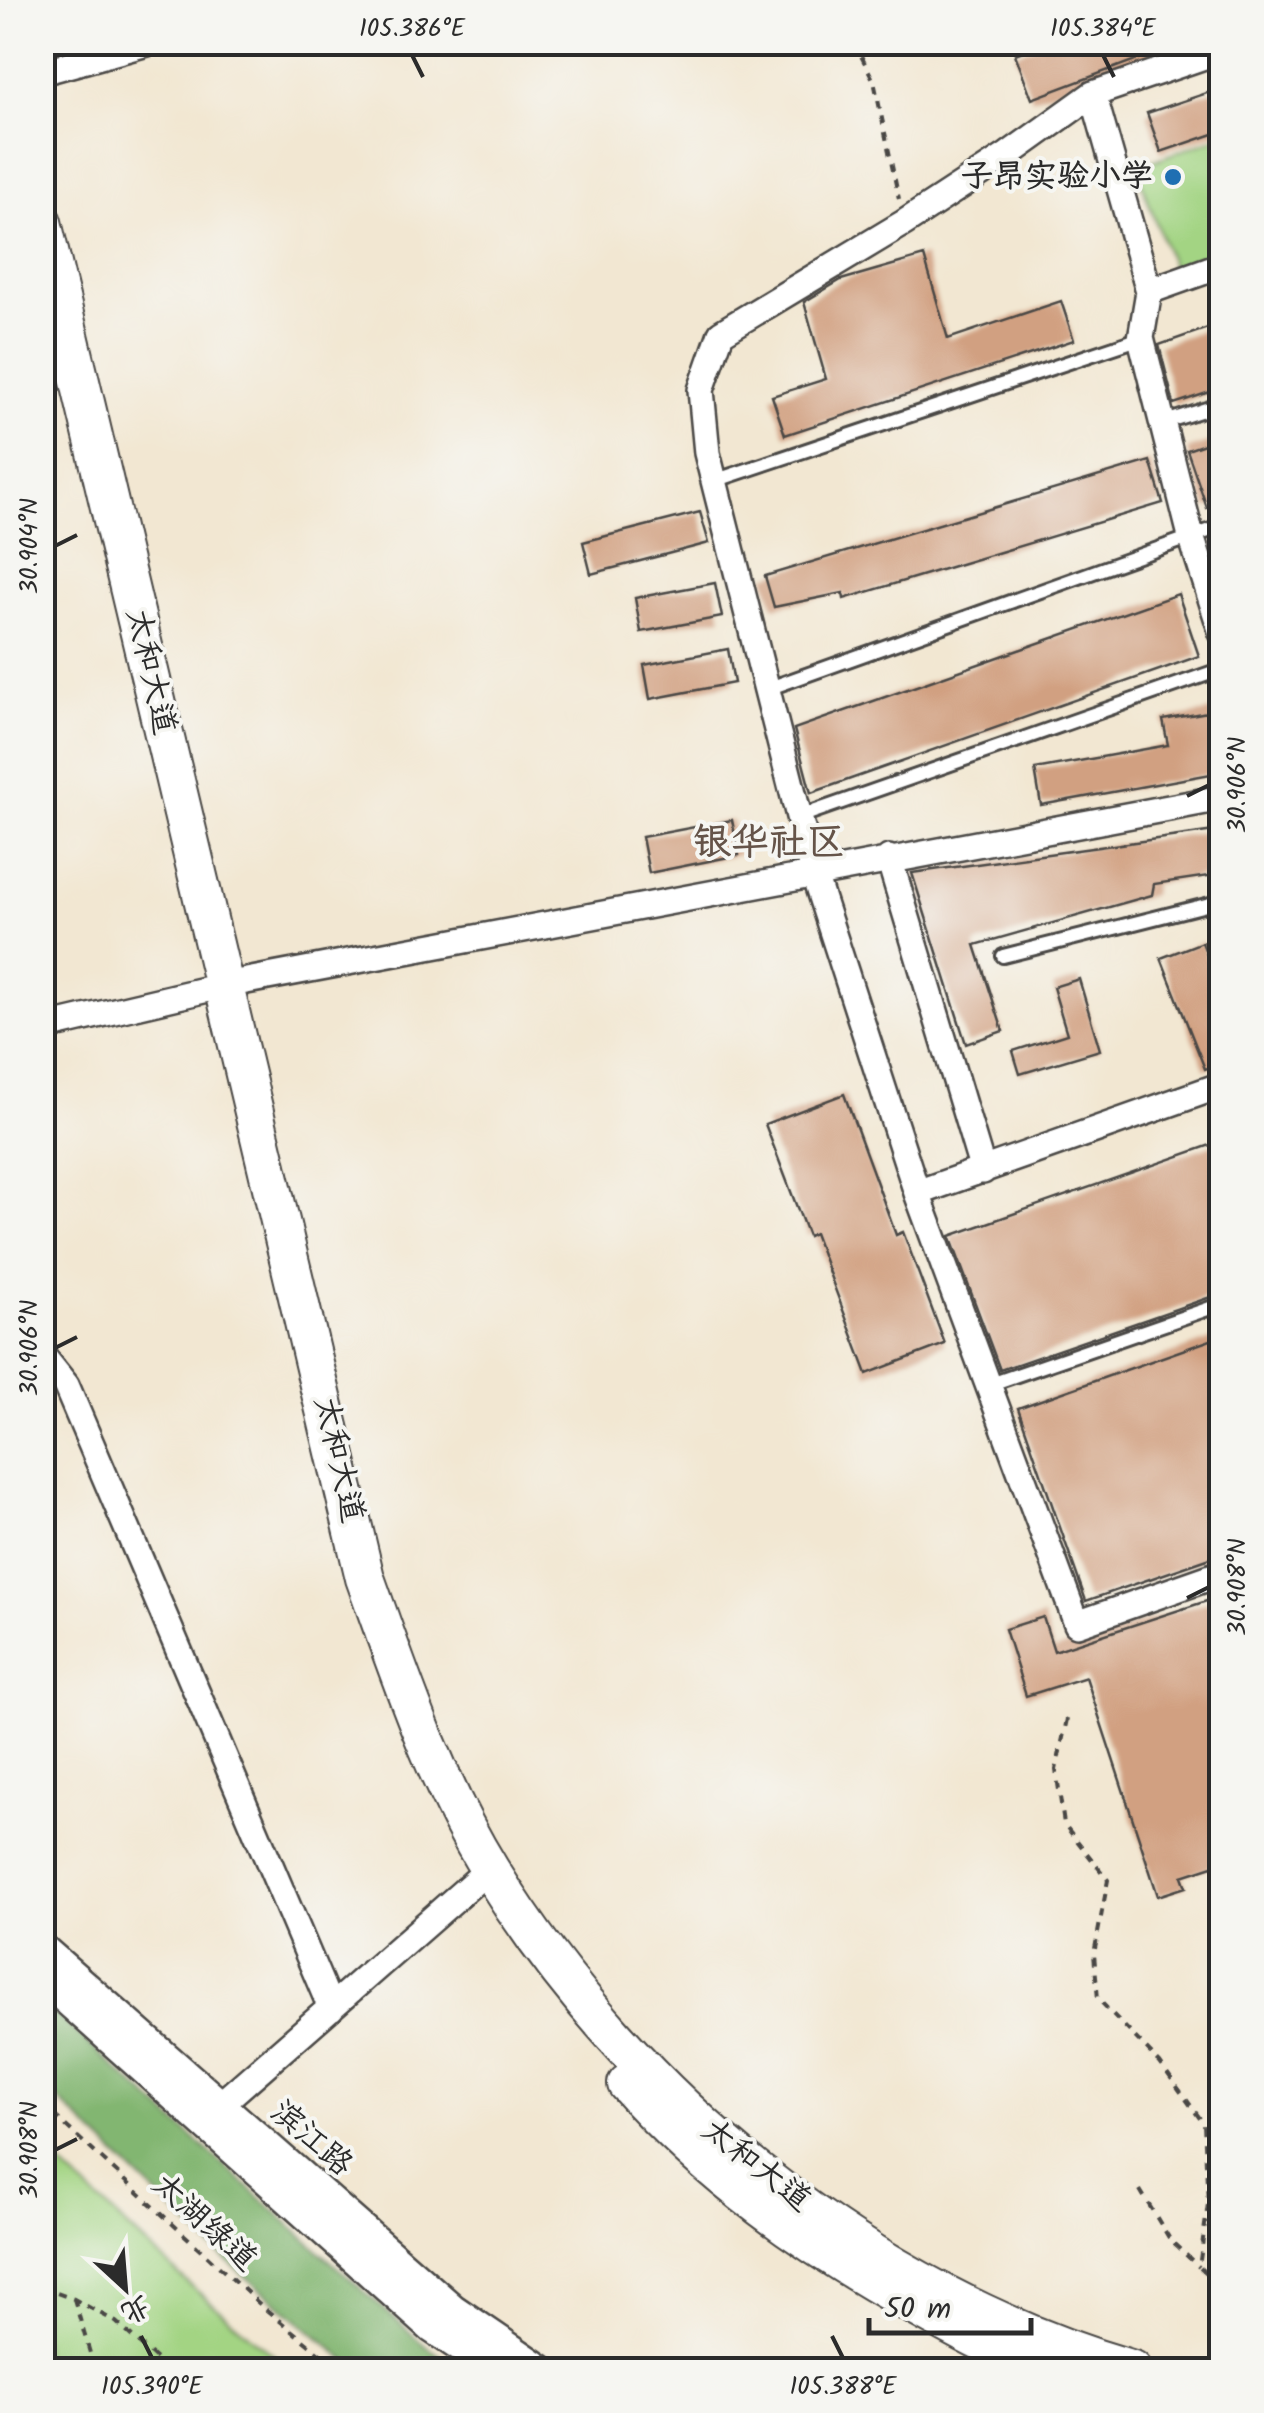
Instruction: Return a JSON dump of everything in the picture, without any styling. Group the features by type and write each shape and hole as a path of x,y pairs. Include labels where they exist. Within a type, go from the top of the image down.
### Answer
{"main road":[{"name":"太和大道","path":"42,222 339,1560 380,1694 430,1806 481,1876 628,2052 736,2156 852,2239 967,2306 1084,2356 1132,2370"},
{"name":"太和大道","path":"42,312 214,987"},
{"name":"太和大道","path":"481,1876 497,1923 579,2030 670,2132 761,2210 877,2285 1004,2355 1048,2370"}],"street":[{"path":"42,72 150,42"},
{"path":"1222,50 1094,94 904,223 722,333 701,390 707,453 813,872 917,1193 1076,1624 1222,1573"},
{"path":"1094,94 1149,291 1140,338 1222,633"},
{"path":"1149,291 1222,265"},
{"path":"42,1028 214,987 1222,798"},
{"path":"889,858 983,1171"},
{"path":"917,1193 1222,1085"},
{"path":"42,1354 66,1385 331,2008"},
{"path":"211,2113 481,1876"},
{"name":"滨江路","path":"42,1949 211,2113 452,2310 541,2370"},
{"path":"42,1977 211,2113 433,2328 496,2370"}],"lane":[{"path":"714,481 1140,338"},
{"path":"1161,423 1222,404"},
{"path":"767,689 1222,526"},
{"path":"799,817 1222,669"},
{"path":"1003,956 1222,901"},
{"path":"988,1385 1222,1304"}],"path":[{"path":"854,42 874,81 904,223"},
{"path":"1068,1719 1056,1770 1064,1824 1108,1880 1094,1954 1098,1999 1160,2063 1204,2124 1208,2204 1199,2267"},
{"name":"太湖绿道","path":"42,2104 264,2308 340,2370"},
{"path":"1140,2190 1171,2241 1222,2288"},
{"path":"42,2288 116,2322 168,2370"},
{"path":"74,2300 94,2370"}],"green space":[{"path":"1221,136 1221,250 1172,267 1136,167"},
{"path":"43,2003 423,2344 462,2370 358,2370 212,2248 43,2085"},
{"path":"42,2148 191,2286 291,2370 43,2370"}],"building":[{"path":"1046,42 1178,44 1032,99 1015,54"},
{"path":"1222,88 1222,131 1161,152 1147,113"},
{"path":"924,256 948,339 1061,301 1074,340 785,435 772,396 826,379 804,302 841,280"},
{"path":"1222,323 1222,388 1174,404 1159,345"},
{"path":"1222,438 1222,503 1207,508 1187,450"},
{"path":"1150,461 1163,503 844,599 843,593 774,607 765,576"},
{"path":"700,512 709,543 591,574 583,542"},
{"path":"715,583 722,617 641,632 635,598"},
{"path":"1178,594 1199,656 811,793 794,729"},
{"path":"728,649 734,683 650,699 644,665"},
{"path":"1213,711 1218,740 1222,740 1222,772 1041,805 1035,769 1168,745 1163,720"},
{"path":"732,820 739,855 649,873 642,837"},
{"path":"1222,830 1222,874 1154,884 1152,895 975,945 1003,1031 966,1044 912,873"},
{"path":"1202,942 1222,994 1222,1063 1205,1069 1161,958"},
{"path":"1079,979 1100,1050 1020,1074 1013,1051 1067,1034 1053,987"},
{"path":"844,1094 896,1235 903,1232 945,1344 867,1374 814,1233 808,1236 765,1124"},
{"path":"1222,1141 1222,1293 1000,1370 950,1236"},
{"path":"1222,1336 1222,1554 1086,1601 1018,1408"},
{"path":"1222,1596 1222,1863 1182,1876 1186,1887 1158,1896 1086,1677 1026,1696 1005,1629 1043,1617 1054,1651"}],"place":[{"name":"子昂实验小学","path":"1173,177"}],"district":[{"name":"银华社区","path":"769,844"}]}
